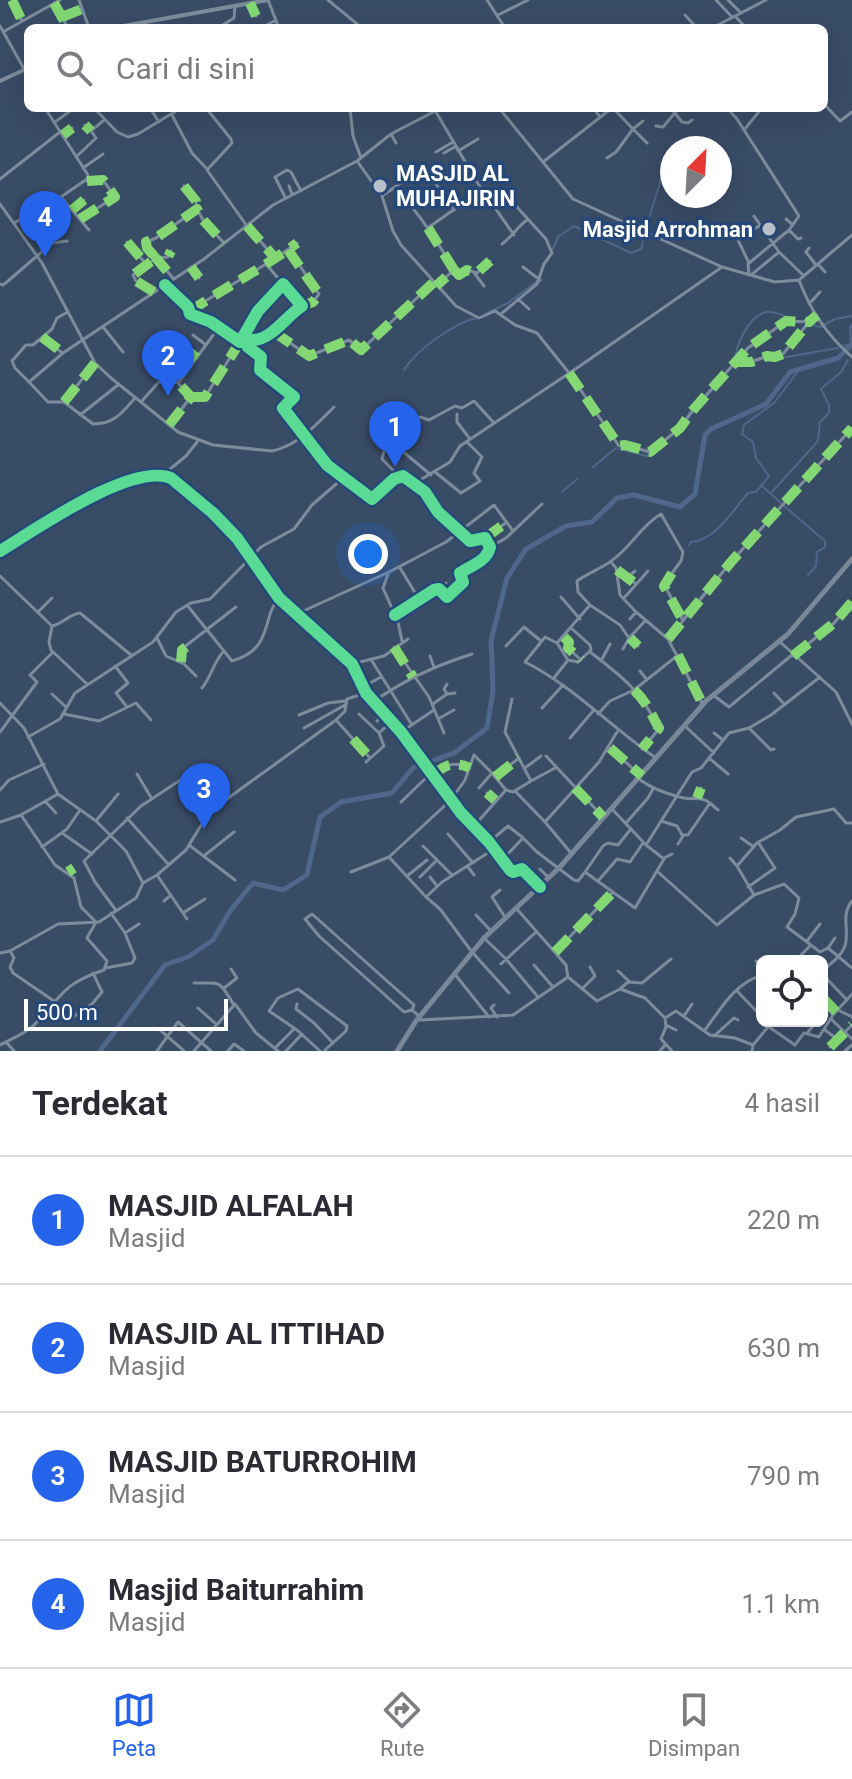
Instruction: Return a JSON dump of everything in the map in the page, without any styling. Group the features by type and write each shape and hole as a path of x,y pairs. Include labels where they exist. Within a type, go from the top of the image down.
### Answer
{"main road":[{"path":"397,1051 418,1018 484,938 559,868 713,695 780,642 852,559"}],"street":[{"path":"12,0 22,21"},
{"path":"3,32 60,0"},
{"path":"79,0 88,24"},
{"path":"139,24 266,0 278,24"},
{"path":"328,0 356,23"},
{"path":"487,0 503,24"},
{"path":"498,15 528,0"},
{"path":"716,0 742,24"},
{"path":"728,0 741,13"},
{"path":"719,24 766,0"},
{"path":"54,3 66,24"},
{"path":"250,3 256,16"},
{"path":"225,24 233,19 235,6"},
{"path":"62,17 82,9"},
{"path":"685,15 693,24"},
{"path":"268,24 276,20"},
{"path":"0,26 24,66"},
{"path":"0,81 24,70"},
{"path":"828,108 840,121 852,112"},
{"path":"48,112 88,175 87,181"},
{"path":"55,122 69,112"},
{"path":"98,112 117,132 131,137 176,112"},
{"path":"153,112 159,122"},
{"path":"207,170 232,143 209,112"},
{"path":"350,112 359,160 382,196 397,239 434,284 459,308 481,318 494,311 515,325 537,333 569,373 619,446 623,444 650,452 680,428 734,362 786,321 809,322"},
{"path":"29,382 63,353 174,279 285,197 359,160 391,134 436,112 482,190 514,235"},
{"path":"502,112 573,199 722,267 775,282 799,280 852,235"},
{"path":"596,112 600,117"},
{"path":"543,162 607,112"},
{"path":"617,112 647,143"},
{"path":"656,126 665,126 671,112"},
{"path":"674,112 685,123 692,120"},
{"path":"729,112 799,215 791,228 749,263"},
{"path":"743,131 759,112"},
{"path":"172,115 192,153 275,258"},
{"path":"91,131 105,120"},
{"path":"607,158 643,121"},
{"path":"76,157 96,138 85,125"},
{"path":"0,179 72,128"},
{"path":"391,134 396,143"},
{"path":"436,152 478,139"},
{"path":"444,153 456,146"},
{"path":"83,168 103,154"},
{"path":"382,196 425,168 454,210"},
{"path":"285,197 275,177 287,170 301,191"},
{"path":"14,223 87,181 103,180 115,197 80,219"},
{"path":"184,186 196,201 203,220 224,243"},
{"path":"289,186 292,194"},
{"path":"395,187 428,228 454,270 459,275 467,270 475,274 484,286"},
{"path":"428,228 482,190"},
{"path":"492,204 505,194 546,239 552,253 543,266 540,280 500,314"},
{"path":"61,197 89,230"},
{"path":"72,210 84,200"},
{"path":"0,204 58,290 95,363 169,425 197,441 272,451 305,435 334,407"},
{"path":"174,279 147,248 146,242 197,209"},
{"path":"754,216 771,243 804,276"},
{"path":"786,219 801,238"},
{"path":"502,244 527,220"},
{"path":"727,230 734,226 749,263 750,275"},
{"path":"740,238 759,226"},
{"path":"0,284 3,285 52,243 67,241"},
{"path":"127,242 146,264"},
{"path":"188,307 195,308 231,283 267,265 297,243"},
{"path":"809,248 806,252 825,272"},
{"path":"248,347 252,340 262,339 274,332 319,294 288,250"},
{"path":"154,292 136,281 133,275 156,258 168,257 171,251"},
{"path":"750,275 779,252"},
{"path":"475,274 490,261"},
{"path":"267,265 302,306"},
{"path":"191,267 199,278"},
{"path":"523,267 540,280"},
{"path":"415,483 450,462 468,440 722,267"},
{"path":"274,332 307,356 349,340 361,350 434,284 454,270"},
{"path":"142,401 165,375 191,397 205,397 258,311 289,280"},
{"path":"799,280 809,304 852,357"},
{"path":"165,285 188,307 190,314 219,327 261,356 260,370 294,397 283,408 327,465 372,499 399,476"},
{"path":"809,304 820,292"},
{"path":"518,299 529,309"},
{"path":"67,312 57,318 52,329 33,345 26,345 12,361 15,368 48,402 64,402 93,424 103,424 119,417 135,398"},
{"path":"734,362 747,363 783,354 817,315"},
{"path":"103,327 123,352"},
{"path":"178,383 219,327"},
{"path":"193,335 206,345"},
{"path":"42,337 63,353"},
{"path":"181,346 197,358"},
{"path":"64,402 95,363"},
{"path":"80,415 119,384"},
{"path":"169,425 191,397"},
{"path":"457,414 457,422 482,456 474,473 480,481 461,493 401,450 407,443 404,434 415,419 429,420 455,406 462,408 475,402 494,423"},
{"path":"415,419 402,410 396,413 382,459 399,476 415,483 425,492 438,512 470,541 485,538 507,522"},
{"path":"668,639 682,619 852,428"},
{"path":"0,551 61,512 117,485 163,475 186,456 197,441"},
{"path":"163,475 175,481 213,513 237,538 279,598 352,664 366,693 401,732 451,800 512,872 524,870 540,887"},
{"path":"28,737 57,721 75,693 157,638 171,618 187,605 210,599 250,556 267,542 294,529 312,505 343,478"},
{"path":"439,589 449,596 463,584 460,573 485,559 490,547 542,504"},
{"path":"298,613 446,542 494,505 513,531"},
{"path":"638,646 620,625 590,605 578,592 577,583 594,569 611,562 645,527 662,515 683,552 664,584 682,619"},
{"path":"485,538 490,547"},
{"path":"611,562 636,584"},
{"path":"399,567 419,599"},
{"path":"617,570 618,590 623,598 668,639 703,705"},
{"path":"391,571 385,577 383,588 402,641"},
{"path":"628,577 635,571"},
{"path":"623,598 648,571"},
{"path":"0,576 52,626"},
{"path":"395,615 446,583"},
{"path":"561,597 580,619"},
{"path":"38,612 52,598"},
{"path":"187,605 230,660 235,661 260,643 279,598"},
{"path":"713,695 729,707 834,623 852,602"},
{"path":"557,643 590,605"},
{"path":"181,662 183,648 236,607"},
{"path":"630,619 636,612"},
{"path":"52,626 60,625 80,613 131,655"},
{"path":"623,649 646,620"},
{"path":"52,626 49,645 53,652 87,684"},
{"path":"506,646 524,627 541,641"},
{"path":"571,628 590,645 590,652 581,660 575,663 568,660 557,643 545,637 525,662 554,678 618,732 656,759"},
{"path":"564,637 569,642 568,648 581,660"},
{"path":"157,638 166,656 181,662 196,676"},
{"path":"352,664 384,656 408,639"},
{"path":"780,642 837,694 852,724"},
{"path":"601,661 610,644"},
{"path":"394,647 434,707 444,733"},
{"path":"202,688 224,651"},
{"path":"0,732 37,682 28,674 53,652"},
{"path":"590,652 625,678 648,705 659,728 642,749"},
{"path":"369,705 413,677 472,654"},
{"path":"597,715 610,701 634,690 678,655"},
{"path":"430,656 434,667"},
{"path":"554,678 568,660"},
{"path":"372,661 412,725"},
{"path":"115,666 128,683 116,693 127,707"},
{"path":"640,671 647,680"},
{"path":"363,687 381,677"},
{"path":"598,881 617,859 630,862 692,772 700,769 732,731 749,728 820,677"},
{"path":"447,684 444,689 447,694"},
{"path":"542,708 563,685"},
{"path":"304,728 347,699 366,693"},
{"path":"401,732 447,694 455,693"},
{"path":"774,693 785,705"},
{"path":"52,694 66,707"},
{"path":"512,699 504,728 531,781"},
{"path":"0,703 24,728 58,794 96,821 126,851 143,883"},
{"path":"299,715 328,703 345,703"},
{"path":"106,968 106,958 87,938 96,922 139,896 143,883 157,875 189,845 209,812 336,720 345,711 345,703"},
{"path":"64,714 99,721 137,704 151,720"},
{"path":"438,719 454,710"},
{"path":"570,738 593,711"},
{"path":"377,721 385,713"},
{"path":"359,714 379,733 385,745 366,762"},
{"path":"336,720 370,758"},
{"path":"379,733 392,721"},
{"path":"684,726 714,753"},
{"path":"749,728 771,750 774,749"},
{"path":"545,822 610,748 618,732"},
{"path":"714,733 723,740"},
{"path":"610,748 653,789 697,798 718,810"},
{"path":"351,872 389,857 451,800 470,768 473,756 476,755 506,790 515,791 555,768"},
{"path":"525,768 543,756 603,817"},
{"path":"479,788 519,758"},
{"path":"709,758 728,774"},
{"path":"401,802 441,769 454,763 470,768"},
{"path":"0,790 9,780 44,764"},
{"path":"137,774 152,799"},
{"path":"68,872 92,854 127,818 188,775"},
{"path":"697,798 701,788"},
{"path":"626,823 653,789"},
{"path":"474,826 506,790"},
{"path":"515,791 571,853"},
{"path":"487,793 495,800"},
{"path":"0,822 21,815 58,794"},
{"path":"96,821 118,794"},
{"path":"45,801 56,813"},
{"path":"678,844 710,803"},
{"path":"612,809 644,844 664,858"},
{"path":"737,866 758,842 796,817 834,809 846,823 852,823"},
{"path":"42,847 62,833 80,810"},
{"path":"21,815 55,865 74,878 81,907 96,922"},
{"path":"127,818 169,865"},
{"path":"661,821 677,826 683,836"},
{"path":"489,842 508,826 536,852 576,881 603,846 608,843 618,845 630,829"},
{"path":"205,855 234,832"},
{"path":"62,833 92,854"},
{"path":"448,834 473,863"},
{"path":"502,860 523,838"},
{"path":"741,838 754,847"},
{"path":"748,887 775,868 758,842"},
{"path":"189,845 235,880"},
{"path":"423,846 452,875"},
{"path":"426,897 452,875 494,849"},
{"path":"585,872 635,908 664,858 672,854"},
{"path":"389,857 445,915 472,952 509,993"},
{"path":"730,858 754,895"},
{"path":"407,876 425,859 432,865"},
{"path":"420,877 438,859"},
{"path":"0,1045 30,1028 69,985 106,968 134,961 135,955 125,933 84,861"},
{"path":"468,867 474,875"},
{"path":"540,869 549,878"},
{"path":"658,872 717,925 754,895 778,885 788,886 799,901 787,927 820,952 828,948 835,938"},
{"path":"157,875 187,919"},
{"path":"430,877 437,886"},
{"path":"76,892 83,889"},
{"path":"500,890 492,897 505,917"},
{"path":"555,952 613,892"},
{"path":"164,901 171,895"},
{"path":"183,913 205,899"},
{"path":"828,966 845,945 845,916 852,901"},
{"path":"516,908 566,965 568,977 599,1001 630,982"},
{"path":"312,914 350,946 414,1005 412,1010 404,1012 305,919 312,914"},
{"path":"476,915 491,931"},
{"path":"0,953 10,951 58,924 96,922"},
{"path":"125,933 139,924"},
{"path":"807,941 820,924"},
{"path":"816,930 821,934"},
{"path":"501,964 536,932"},
{"path":"484,938 538,997"},
{"path":"801,955 811,945"},
{"path":"341,956 350,946"},
{"path":"828,948 852,968"},
{"path":"10,951 14,958 10,967 13,973 54,1001 66,1020 75,1018 102,992 93,973"},
{"path":"618,971 630,982 642,983 671,959"},
{"path":"534,965 553,987"},
{"path":"583,988 595,976 590,967"},
{"path":"224,988 237,978 231,969"},
{"path":"454,973 489,1017"},
{"path":"374,984 382,975"},
{"path":"412,1010 418,1018 513,1015 568,977"},
{"path":"704,1030 736,991 756,978"},
{"path":"828,980 847,1000"},
{"path":"194,983 212,981 224,988 256,1033 276,1050 294,1029"},
{"path":"298,989 347,1026 346,1031 333,1043 323,1051 269,1011 278,998 298,989"},
{"path":"620,989 644,996 665,1018 661,1039 672,1051"},
{"path":"736,991 756,1011"},
{"path":"808,1032 819,1037 852,994"},
{"path":"828,1003 837,1011 852,1017"},
{"path":"297,1004 296,1009 333,1043"},
{"path":"684,1016 692,1004"},
{"path":"194,1051 234,1005"},
{"path":"494,1005 491,1008 497,1017"},
{"path":"198,1008 217,1024"},
{"path":"665,1018 673,1011 714,1036 735,1038 752,1048 767,1027"},
{"path":"714,1036 734,1018 738,1020"},
{"path":"831,1019 852,1042 845,1051"},
{"path":"158,1051 178,1022 211,1051"},
{"path":"666,1025 676,1030"},
{"path":"830,1047 852,1025"},
{"path":"775,1027 799,1051"},
{"path":"795,1045 802,1034 812,1027"},
{"path":"159,1029 184,1051"},
{"path":"825,1030 837,1039"},
{"path":"286,1051 302,1034"},
{"path":"6,1042 14,1051"},
{"path":"228,1051 234,1044 244,1051"},
{"path":"660,1051 665,1045"}],"waterway":[{"path":"645,231 660,182"},
{"path":"552,251 558,237 574,226 631,253 641,249 645,234"},
{"path":"485,314 508,303 537,281"},
{"path":"735,363 743,334 757,316 771,312 795,320"},
{"path":"809,324 820,327 835,319 852,316"},
{"path":"404,370 417,354 436,339 476,318"},
{"path":"843,346 851,344 852,325"},
{"path":"492,658 491,641 507,578 526,549 566,526 592,522 617,498 634,495 680,507 695,494 705,435 711,429 766,404 790,372 838,358 852,344"},
{"path":"734,365 838,348"},
{"path":"772,492 818,441 820,422 829,413 829,405 821,389 841,372 848,360"},
{"path":"689,545 716,530 748,493 756,492 769,476 756,458 753,442 742,434 744,425 774,403 796,374"},
{"path":"692,413 714,388"},
{"path":"593,467 616,448"},
{"path":"619,449 647,456 650,453"},
{"path":"562,492 577,479"},
{"path":"762,486 781,503"},
{"path":"784,506 825,541 825,547 817,552 816,566 808,575"},
{"path":"683,617 705,592"},
{"path":"100,1051 165,965 188,957 213,940 230,911 253,883 283,890 307,875 320,817 341,802 392,793 413,768 454,753 487,728 493,691 492,660"}],"marked path":[{"path":"12,0 22,21"},
{"path":"54,3 66,24"},
{"path":"250,3 256,16"},
{"path":"62,17 82,9"},
{"path":"85,125 91,131"},
{"path":"63,135 72,128"},
{"path":"80,219 115,197 103,180 87,181"},
{"path":"184,186 196,201 197,209"},
{"path":"72,210 84,200"},
{"path":"154,292 136,281 133,275 156,258 146,242 197,209 224,243"},
{"path":"247,226 275,258"},
{"path":"428,228 454,270 436,286"},
{"path":"127,242 146,264"},
{"path":"188,307 195,308 297,243"},
{"path":"288,250 319,294 313,302 302,306"},
{"path":"167,271 156,258 168,257 171,251"},
{"path":"454,270 459,275 467,270 477,273 490,261"},
{"path":"191,267 199,278"},
{"path":"274,332 309,356 349,340 361,350 433,283"},
{"path":"569,373 619,446 650,452 680,428 748,348 786,321 809,322 817,315"},
{"path":"734,362 751,362 783,354 809,322"},
{"path":"42,337 63,353"},
{"path":"191,397 205,397 240,342 243,344"},
{"path":"181,346 197,358"},
{"path":"64,402 95,363"},
{"path":"169,425 191,397 178,383"},
{"path":"668,639 731,562 852,428"},
{"path":"485,538 507,522"},
{"path":"617,570 636,584"},
{"path":"672,573 664,586 682,619"},
{"path":"793,656 834,623 852,602"},
{"path":"564,637 569,642 568,648 581,660"},
{"path":"630,638 638,646"},
{"path":"181,662 182,650 186,647"},
{"path":"394,647 413,677"},
{"path":"678,655 703,705"},
{"path":"634,690 659,728 642,749"},
{"path":"353,739 370,758"},
{"path":"610,748 642,776"},
{"path":"495,777 519,758"},
{"path":"433,776 450,765 470,768"},
{"path":"575,788 603,817"},
{"path":"697,798 701,788"},
{"path":"487,793 495,800"},
{"path":"68,872 74,868"},
{"path":"555,952 613,892"},
{"path":"828,1003 836,1012"},
{"path":"830,1047 852,1025"}],"cycle path":[{"path":"165,285 188,307 190,314 211,322 240,342 258,311 283,284 302,306 272,332 252,340 248,347 261,357 260,370 294,397 283,408 327,465 372,499 394,479 403,476 425,492 438,512 470,541 485,538 490,547 486,556 460,573 463,582 447,597 439,589 434,590 395,615"},
{"path":"0,551 59,514 109,489 154,476 171,478 237,538 279,598 352,664 366,693 401,732 461,813 510,870 522,869 540,887"}],"place":[{"name":"MASJID AL MUHAJIRIN","path":"380,186"},
{"name":"Masjid Arrohman","path":"769,229"},
{"name":"Masjid Baiturrahim","path":"45,257"},
{"name":"MASJID AL ITTIHAD","path":"168,396"},
{"name":"MASJID ALFALAH","path":"395,467"},
{"name":"MASJID BATURROHIM","path":"204,829"}]}
